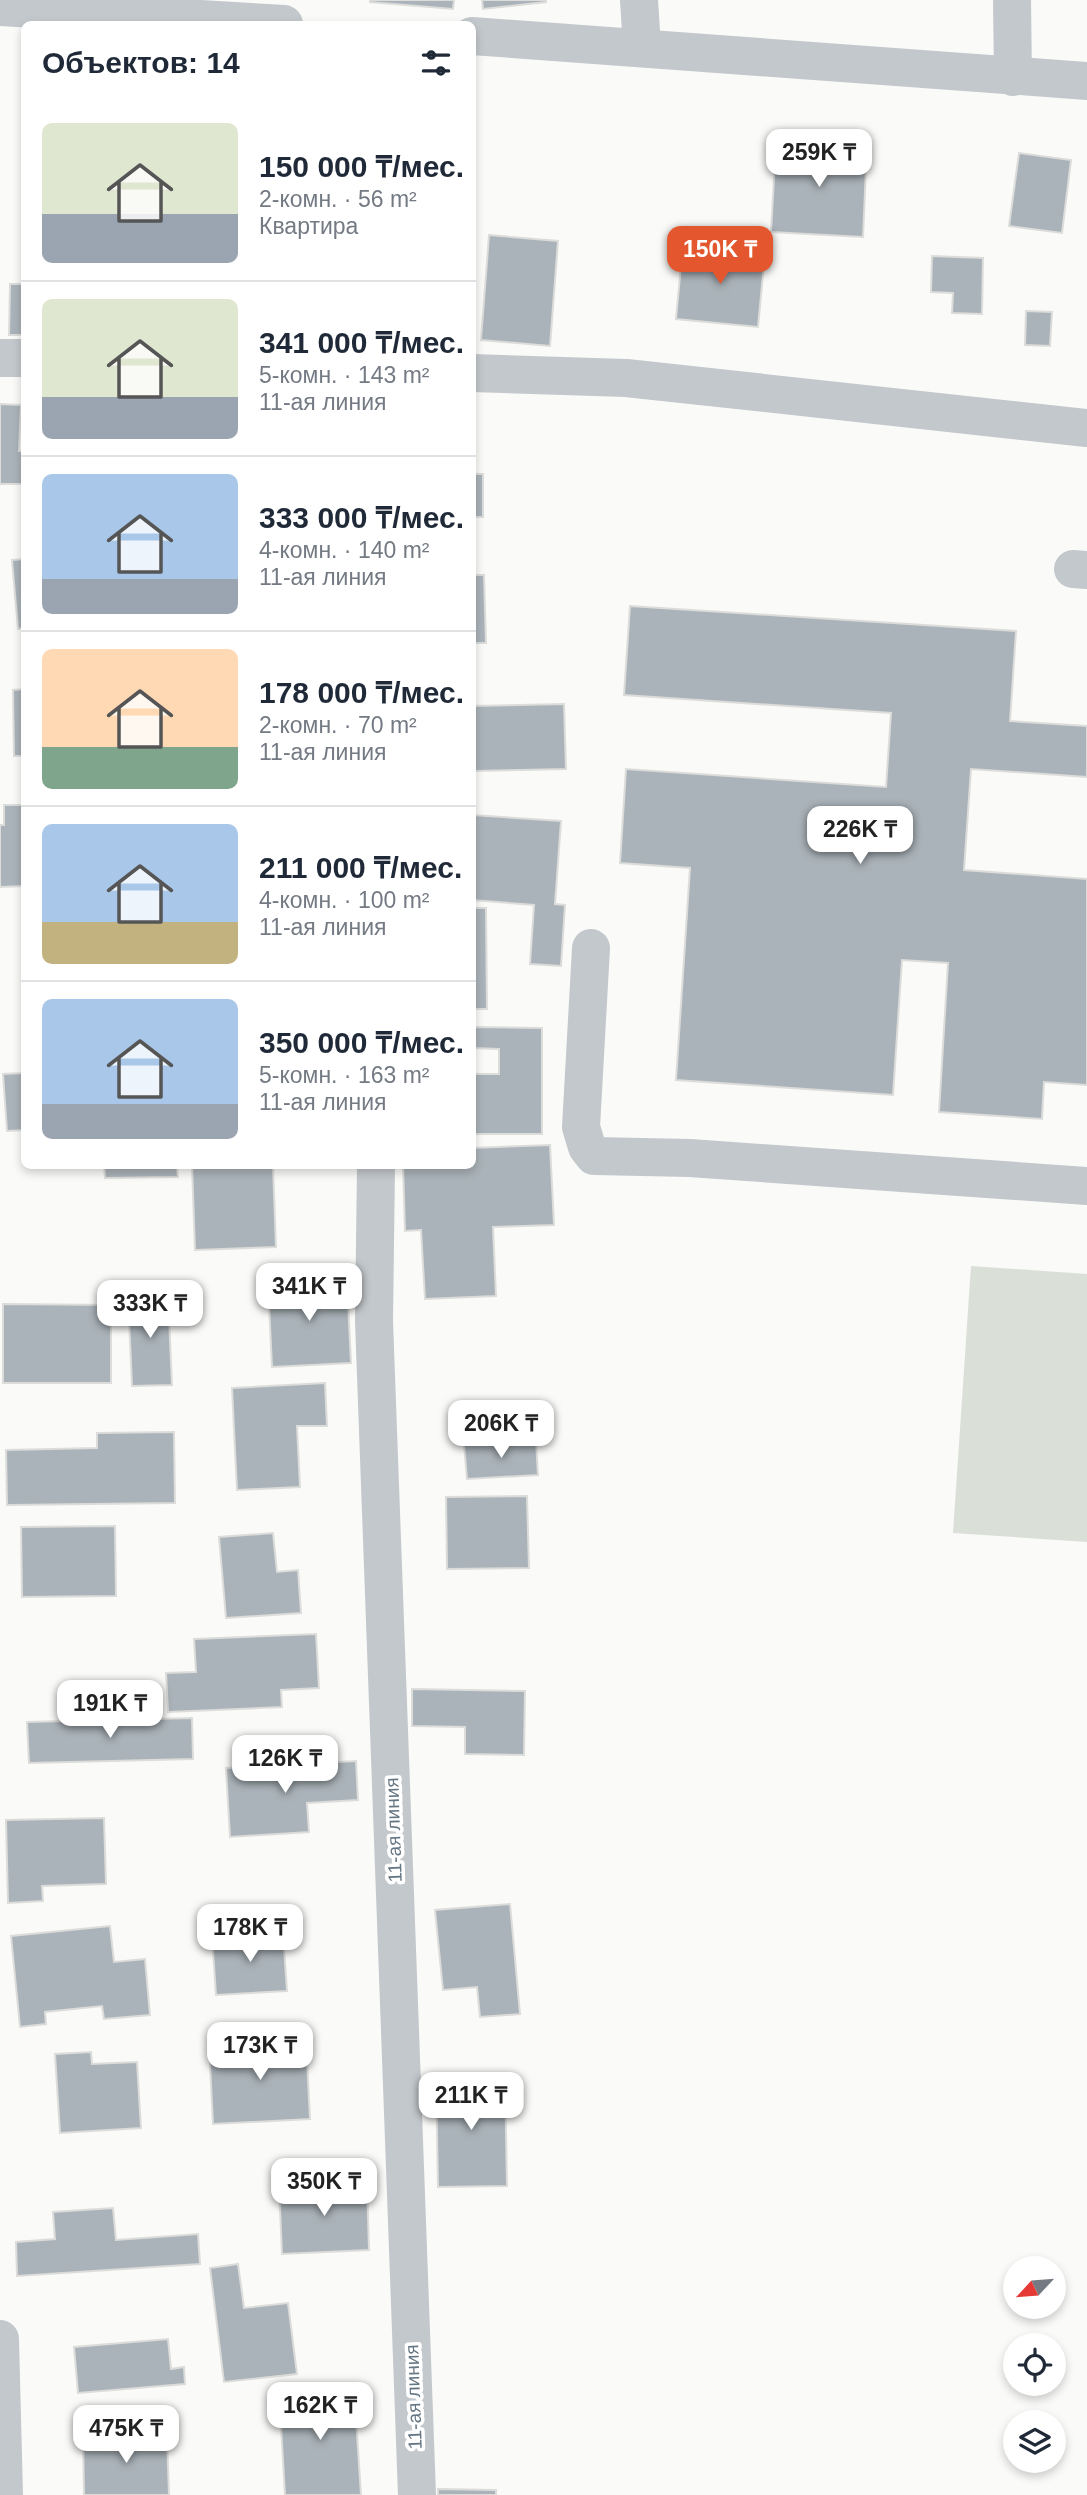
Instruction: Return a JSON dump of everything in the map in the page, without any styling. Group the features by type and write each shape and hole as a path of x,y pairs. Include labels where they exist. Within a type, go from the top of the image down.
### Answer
{"street":[{"path":"639,0 642,47"},
{"path":"1012,0 1013,76"},
{"path":"0,7 234,21"},
{"path":"476,36 1087,81"},
{"path":"0,358 21,358"},
{"path":"476,373 626,378 1087,428"},
{"path":"591,948 581,1127 587,1147 594,1156 690,1158 1087,1185"},
{"name":"11-ая линия","path":"376,1169 374,1321 417,2495"},
{"path":"0,2339 4,2495"}],"shaded area":[{"path":"971,1266 1087,1274 1087,1542 953,1533"}],"building":[{"path":"370,0 454,0 453,9"},
{"path":"482,0 546,0 546,2 483,9"},
{"path":"776,141 867,146 863,237 771,232"},
{"path":"1019,153 1071,160 1062,233 1009,226"},
{"path":"489,235 558,241 550,346 481,340"},
{"path":"683,244 765,253 758,327 676,319"},
{"path":"932,256 983,258 982,314 952,313 953,293 931,292"},
{"path":"10,284 21,284 21,335 9,335"},
{"path":"1026,311 1052,312 1050,346 1025,345"},
{"path":"0,404 21,405 21,484 0,484"},
{"path":"476,474 483,474 483,517 476,517"},
{"path":"21,559 21,628 18,629 12,560"},
{"path":"476,575 484,575 486,643 476,643"},
{"path":"630,606 1016,631 1010,721 1087,726 1087,777 971,769 964,870 1087,879 1087,1085 1044,1082 1042,1119 939,1112 948,963 902,960 893,1095 676,1080 690,868 620,863 626,769 886,787 891,713 624,695"},
{"path":"21,689 21,756 14,756 13,690"},
{"path":"564,704 566,769 476,771 476,706"},
{"path":"4,805 21,805 21,886 0,887 0,825 4,825"},
{"path":"476,815 561,821 555,904 565,905 561,966 530,964 534,905 476,900"},
{"path":"476,908 486,908 487,1009 476,1009"},
{"path":"476,1027 542,1028 542,1134 476,1134 476,1074 499,1074 499,1049 476,1048"},
{"path":"21,1073 21,1130 7,1131 3,1074"},
{"path":"550,1145 554,1225 493,1227 496,1296 425,1299 421,1230 405,1231 403,1169 476,1169 476,1148"},
{"path":"104,1169 177,1169 178,1177 105,1178"},
{"path":"192,1169 273,1169 276,1247 195,1250"},
{"path":"347,1280 351,1363 272,1367 268,1283"},
{"path":"168,1295 172,1385 132,1386 128,1296"},
{"path":"3,1304 111,1305 111,1383 3,1383"},
{"path":"325,1383 327,1426 297,1426 300,1487 237,1490 232,1388"},
{"path":"174,1432 175,1503 7,1505 6,1450 97,1448 97,1433"},
{"path":"536,1440 538,1475 467,1479 464,1445"},
{"path":"527,1496 529,1568 447,1569 446,1497"},
{"path":"115,1526 116,1596 22,1597 21,1527"},
{"path":"273,1533 277,1572 298,1570 301,1613 226,1618 219,1537"},
{"path":"316,1634 319,1688 281,1690 282,1707 168,1712 166,1673 196,1672 194,1639"},
{"path":"412,1689 525,1691 524,1755 465,1754 465,1727 412,1726"},
{"path":"192,1718 193,1759 29,1763 27,1722"},
{"path":"356,1761 358,1800 307,1803 309,1832 230,1837 226,1768"},
{"path":"104,1818 106,1884 42,1886 43,1901 8,1903 6,1820"},
{"path":"510,1904 520,2014 480,2017 477,1987 443,1990 435,1910"},
{"path":"110,1926 114,1962 145,1959 150,2015 104,2019 102,2006 45,2012 46,2024 20,2027 11,1936"},
{"path":"283,1932 287,1991 216,1995 212,1936"},
{"path":"306,2039 310,2119 213,2124 209,2044"},
{"path":"91,2052 92,2064 137,2062 141,2128 60,2133 55,2054"},
{"path":"505,2077 507,2186 438,2187 436,2078"},
{"path":"367,2182 369,2250 282,2254 279,2186"},
{"path":"113,2208 116,2240 198,2234 200,2264 17,2276 16,2242 55,2239 53,2212"},
{"path":"238,2264 244,2308 288,2303 297,2374 224,2382 210,2268"},
{"path":"168,2339 171,2369 184,2367 185,2384 78,2393 74,2347"},
{"path":"354,2387 361,2495 285,2495 279,2391"},
{"path":"167,2434 169,2495 84,2495 83,2436"},
{"path":"438,2489 496,2490 496,2495 438,2495"}]}
